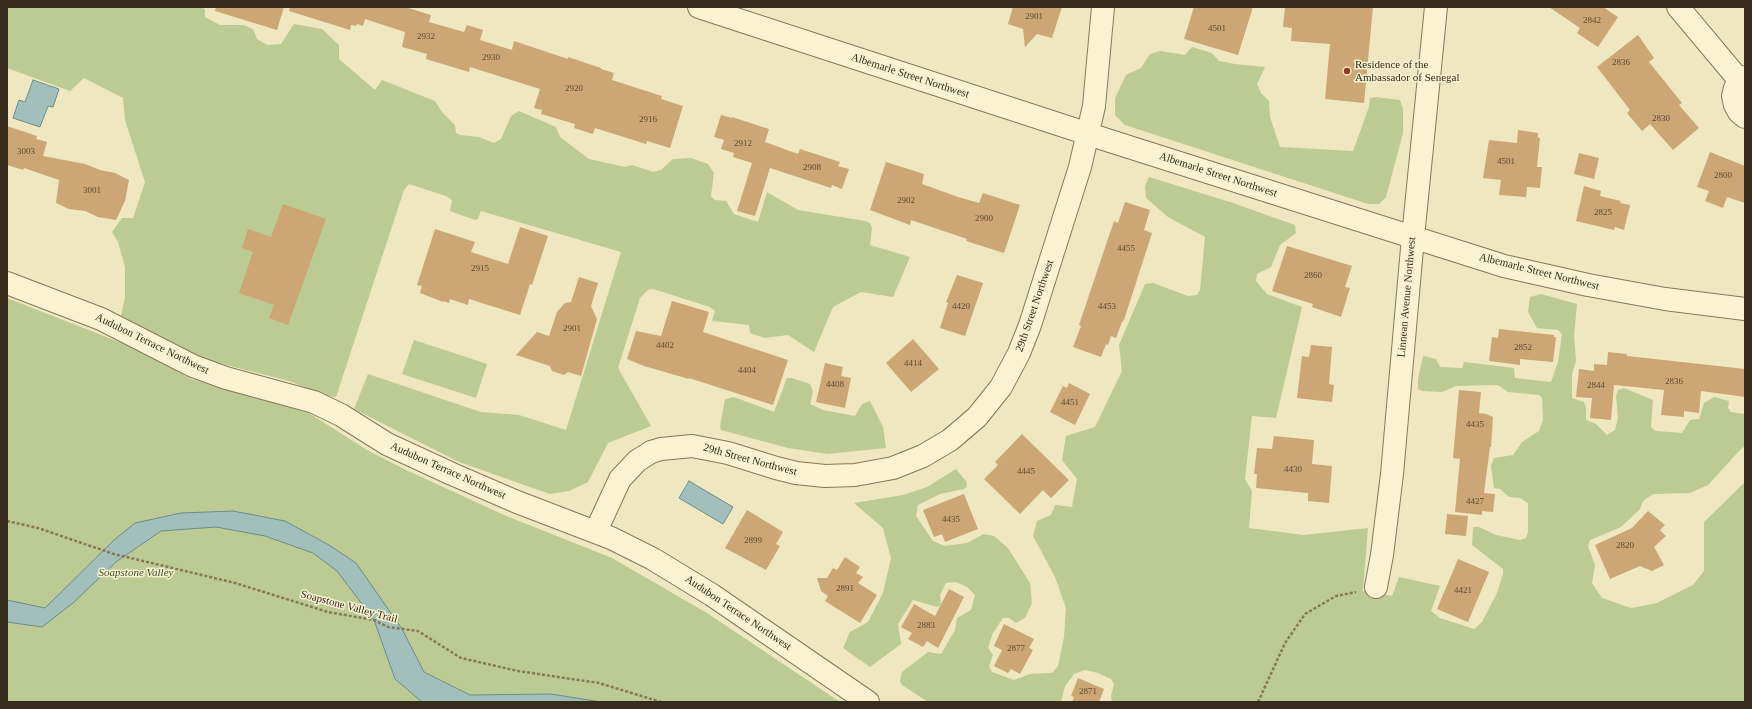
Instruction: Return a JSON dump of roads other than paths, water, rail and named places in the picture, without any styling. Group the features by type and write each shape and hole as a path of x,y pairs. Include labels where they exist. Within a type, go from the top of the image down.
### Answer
{"street":[{"name":"Albemarle Street Northwest","path":"699,7 1088,134 1504,266 1546,276 1665,299 1745,309"},
{"name":"29th Street Northwest","path":"596,531 620,479 637,461 651,452 661,449 692,446 728,453 796,473 825,476 855,475 878,472 901,466 936,448 962,430 977,417 995,395 1011,371 1019,353 1035,310 1080,167 1094,106 1103,7"},
{"name":"Linnean Avenue Northwest","path":"1376,587 1382,555 1390,486 1436,7"},
{"path":"1678,7 1742,79 1734,92 1735,105 1739,112 1745,117"},
{"name":"Audubon Terrace Northwest","path":"7,283 95,316 193,366 226,378 314,402 335,411 388,444 452,474 517,502 596,531 653,559 689,580 868,702"}],"water":[{"path":"33,80 59,89 53,107 48,106 40,127 13,118 19,100 25,102"},
{"path":"689,481 733,507 723,524 679,498"},
{"path":"233,511 285,521 329,545 356,563 402,629 424,672 470,695 551,694 601,702 422,702 395,679 374,620 337,571 313,553 265,536 216,527 161,531 116,562 73,603 42,627 7,622 7,600 45,608 114,540 135,523 181,513"}],"place":[{"name":"Residence of the Ambassador of Senegal","path":"1347,71"}],"park label":[{"name":"Soapstone Valley","path":"136,573"}]}
